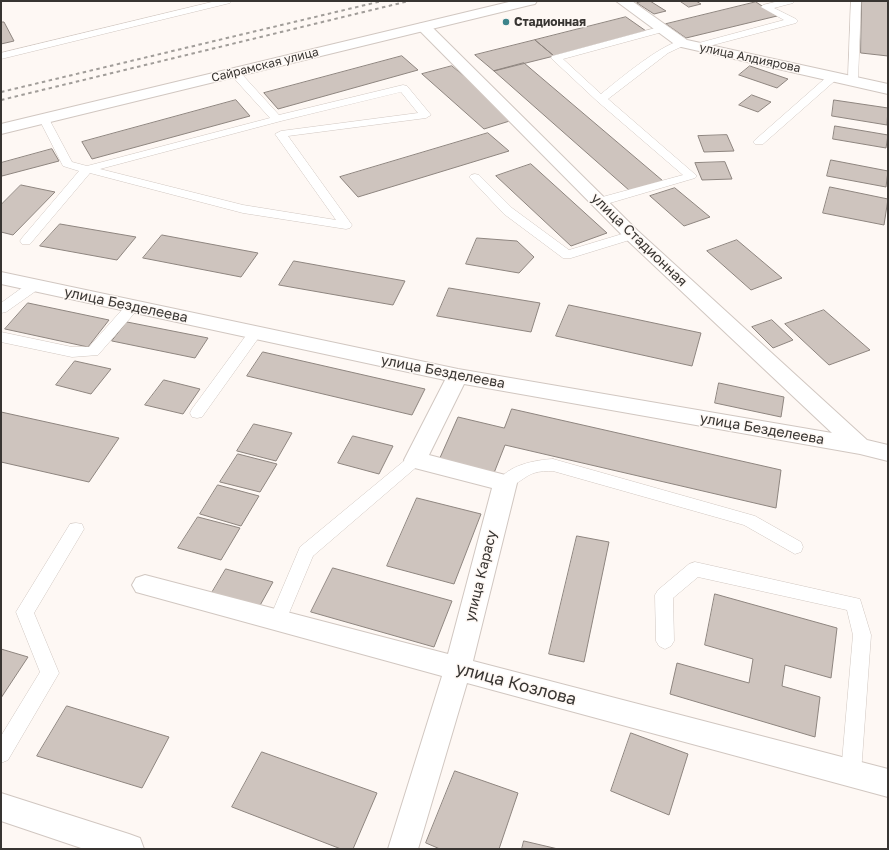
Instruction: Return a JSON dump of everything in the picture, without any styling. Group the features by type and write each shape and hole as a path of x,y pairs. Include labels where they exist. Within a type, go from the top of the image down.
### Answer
{"street":[{"name":"Сайрамская улица","path":"1,129 530,1"},
{"name":"улица Алдиярова","path":"623,1 682,43 888,89"},
{"name":"улица Стадионная","path":"424,26 632,235 860,446"},
{"name":"улица Безделеева","path":"1,278 458,376 860,446 888,453"},
{"path":"458,376 415,460 505,483"},
{"name":"улица Карасу","path":"403,849 443,713 458,668 505,483"},
{"name":"улица Козлова","path":"145,585 888,783"},
{"path":"1,807 129,849"}],"lane":[{"path":"1,56 226,1"},
{"path":"698,46 793,22 756,1"},
{"path":"766,8 790,1"},
{"path":"853,80 856,1"},
{"path":"599,202 691,176 601,99 556,58 663,29"},
{"path":"601,99 664,51 682,43"},
{"path":"235,72 277,119"},
{"path":"759,142 834,76"},
{"path":"26,241 87,169 277,119 403,88 426,115 281,134 346,225 243,209 87,169 67,164 44,119"},
{"path":"475,177 508,211 567,255 632,235"},
{"path":"1,309 35,285"},
{"path":"1,337 72,352 92,352 133,306"},
{"path":"197,413 256,333"},
{"path":"278,620 306,552 415,460"},
{"path":"505,483 516,474 528,468 540,465 554,465 749,520 795,547"},
{"path":"1,754 50,673 25,612 76,529"},
{"path":"665,641 664,595 695,569 854,604 862,635 851,773"}],"building":[{"path":"650,1 666,11 654,14 637,3"},
{"path":"680,1 696,1 701,4 689,7"},
{"path":"862,1 888,1 888,56 861,53"},
{"path":"756,2 777,16 686,38 666,24"},
{"path":"626,17 646,31 554,56 535,40"},
{"path":"1,22 4,22 14,41 1,44"},
{"path":"535,40 554,56 494,71 475,55"},
{"path":"402,56 418,70 278,109 264,93"},
{"path":"524,63 663,181 630,191 494,71"},
{"path":"452,66 516,119 484,129 422,74"},
{"path":"750,66 788,79 777,88 739,75"},
{"path":"752,95 771,102 758,112 739,105"},
{"path":"236,100 250,116 92,159 82,142"},
{"path":"834,100 888,108 887,125 832,116"},
{"path":"835,126 888,135 886,148 833,139"},
{"path":"488,133 509,151 358,197 340,177"},
{"path":"727,135 734,151 704,152 698,136"},
{"path":"52,149 59,161 2,176 1,163"},
{"path":"831,160 888,171 886,187 827,176"},
{"path":"725,162 732,179 702,180 695,163"},
{"path":"531,164 607,233 571,246 496,176"},
{"path":"21,185 55,192 13,235 1,232 1,205"},
{"path":"830,187 888,199 884,225 823,213"},
{"path":"675,188 710,217 684,226 650,196"},
{"path":"60,224 136,237 117,260 40,246"},
{"path":"162,235 258,253 241,277 143,258"},
{"path":"477,238 517,241 534,257 519,273 466,264"},
{"path":"737,240 782,278 751,290 707,251"},
{"path":"294,261 405,281 393,305 279,285"},
{"path":"449,288 540,303 531,332 437,316"},
{"path":"28,303 109,320 88,347 5,329"},
{"path":"569,305 701,333 692,366 556,336"},
{"path":"824,310 870,350 829,365 785,324"},
{"path":"772,320 793,340 773,348 752,327"},
{"path":"127,322 208,338 195,358 112,341"},
{"path":"263,352 425,389 412,415 247,376"},
{"path":"75,361 111,369 91,394 56,385"},
{"path":"164,380 200,389 183,414 145,405"},
{"path":"719,383 784,397 781,417 715,403"},
{"path":"512,409 781,470 776,508 505,445 494,473 439,460 458,417 504,428"},
{"path":"1,412 119,438 89,482 1,462"},
{"path":"254,424 292,433 276,461 237,451"},
{"path":"353,436 393,446 379,474 338,463"},
{"path":"238,454 277,464 260,492 220,482"},
{"path":"218,485 259,496 241,526 200,514"},
{"path":"417,498 481,514 454,584 387,566"},
{"path":"198,517 240,528 221,560 178,548"},
{"path":"577,536 609,542 584,662 549,654"},
{"path":"333,568 452,601 434,647 311,612"},
{"path":"226,569 273,582 258,609 210,596"},
{"path":"715,594 837,628 831,678 785,665 782,686 820,697 815,737 670,694 677,663 749,683 753,659 705,645"},
{"path":"1,649 28,657 1,698"},
{"path":"67,706 169,737 142,788 37,756"},
{"path":"631,733 688,754 669,815 611,791"},
{"path":"262,752 377,793 353,849 341,849 232,807"},
{"path":"455,771 518,793 499,849 440,849 426,843"},
{"path":"524,841 558,849 522,849"}],"railway":[{"path":"1,92 382,1"},
{"path":"1,100 409,1"}],"place":[{"name":"Стадионная","path":"506,22"}]}
